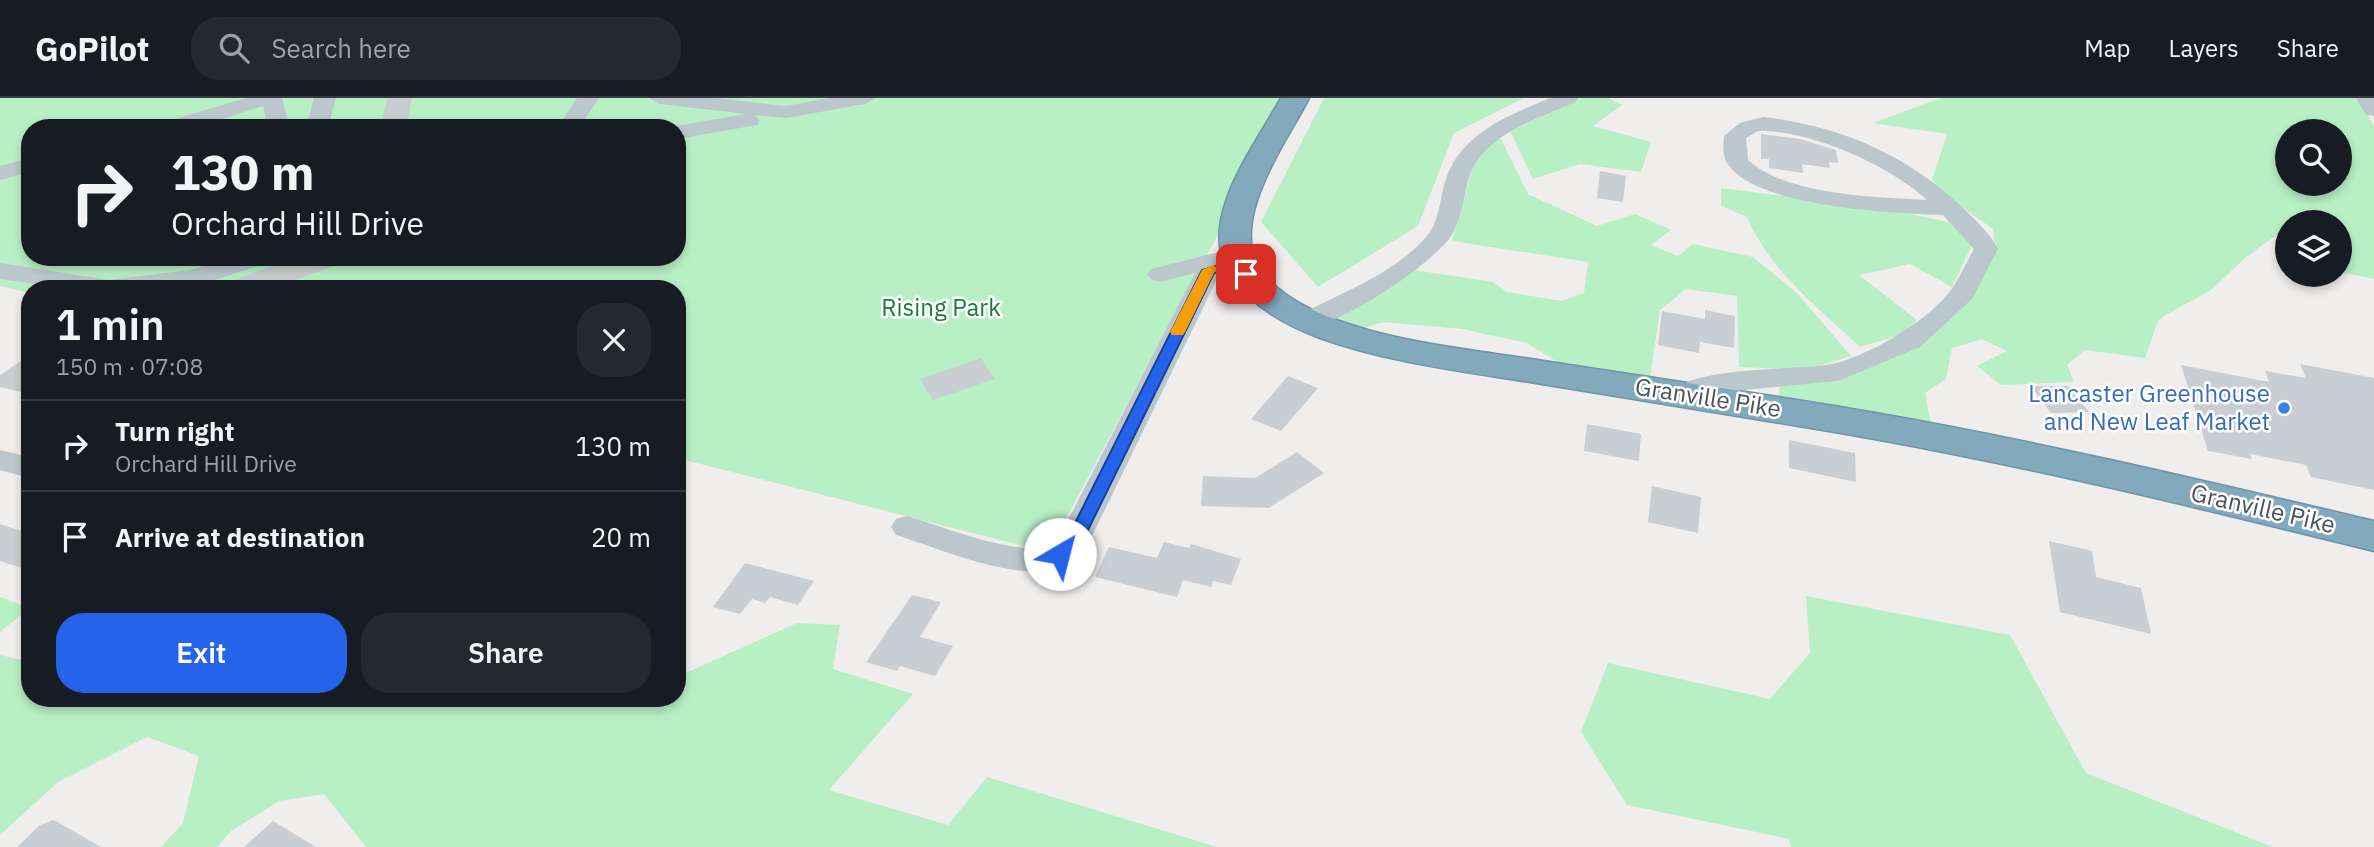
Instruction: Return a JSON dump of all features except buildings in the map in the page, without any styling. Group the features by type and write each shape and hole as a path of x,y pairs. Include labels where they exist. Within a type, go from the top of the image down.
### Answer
{"highway":[{"path":"1238,259 1233,234 1238,205 1295,98"},
{"name":"Granville Pike","path":"1238,259 1266,296 1308,321 1384,346 1685,394 2001,450 2374,536"}],"street":[{"path":"200,119 269,98 276,119"},
{"path":"319,119 325,98"},
{"path":"574,119 588,98"},
{"path":"660,98 786,112"},
{"path":"686,130 865,98"},
{"path":"1308,321 1420,257 1443,229 1462,165 1488,136 1568,98"},
{"path":"2367,98 2374,110"},
{"path":"1685,394 1728,382 1838,372 1911,341 1963,293 1986,249 1981,239 1948,208 1916,178 1873,154 1783,126 1761,124 1744,129 1735,136 1733,147 1738,164 1768,185 1918,207 1948,208"},
{"path":"0,173 21,167"},
{"path":"1160,274 1238,259"},
{"path":"907,527 1035,561 1050,559 1060,554 1079,530 1209,270 1238,259"},
{"path":"171,280 194,277 230,266"},
{"path":"0,271 57,280"},
{"path":"0,460 21,466"}],"green space":[{"name":"Rising Park","path":"0,98 1291,98 1048,552 686,460 686,280 21,280 21,291 0,286"},
{"path":"1324,98 1524,98 1454,133 1418,226 1318,287 1261,222"},
{"path":"1581,98 1608,98 1622,105 1593,126 1651,142 1641,172 1580,164 1533,179 1510,131"},
{"path":"1941,98 2358,98 2374,126 2374,279 2352,274 2352,210 2275,210 2275,236 2245,258 2211,290 2158,321 2145,358 2085,350 2067,365 2074,382 2001,385 1977,366 2007,351 1982,339 1952,348 1946,379 1925,393 1931,424 1779,396 1780,386 1913,346 1995,249 1993,229 1935,188 1936,183 1932,180 1947,134 1873,123"},
{"path":"1500,137 1528,194 1597,226 1635,214 1671,230 1651,245 1678,256 1693,244 1753,257 1797,293 1851,356 1805,370 1739,367 1737,296 1686,289 1660,310 1650,378 1562,365 1527,343 1462,329 1383,322 1358,330 1330,314 1414,270 1493,282 1507,292 1562,301 1584,293 1588,262 1452,241 1477,153"},
{"path":"1721,188 1887,209 1953,223 1972,245 1952,287 1910,264 1859,275 1917,320 1904,334 1860,347 1811,303 1782,271 1768,254 1747,217 1721,206"},
{"path":"1806,596 2010,635 2086,773 2273,847 1791,847 1789,839 1627,805 1581,732 1608,663 1770,699 1810,653"},
{"path":"0,597 21,605 21,615 0,632"},
{"path":"797,623 840,625 833,669 913,694 829,790 948,825 987,777 1217,847 366,847 324,794 279,801 231,831 217,847 161,847 183,823 199,756 147,737 58,782 0,835 0,655 21,660 21,707 686,707 686,673"}],"slow traffic":[{"path":"1178,332 1209,270 1213,269"}],"place":[{"name":"Lancaster Greenhouse and New Leaf Market","path":"2284,408"}],"route":[{"path":"1060,554 1079,530 1095,500 1209,270 1239,263 1246,274"}]}
